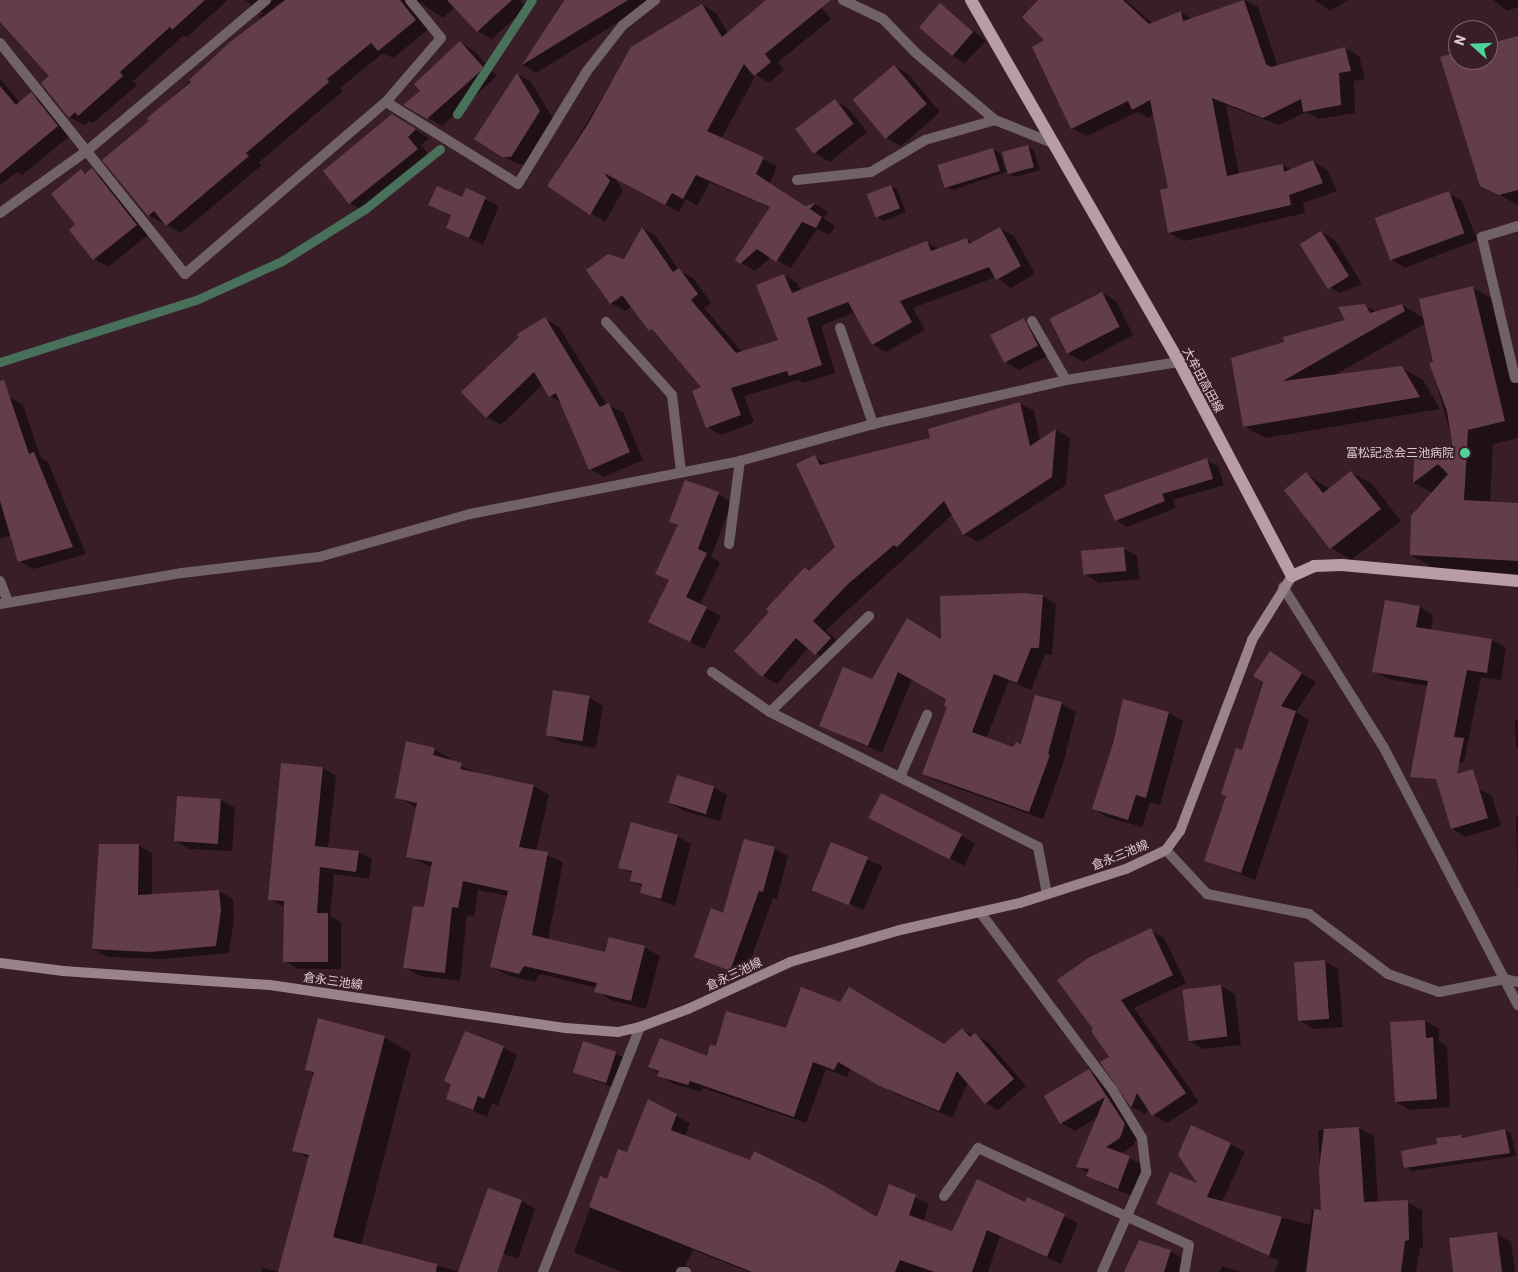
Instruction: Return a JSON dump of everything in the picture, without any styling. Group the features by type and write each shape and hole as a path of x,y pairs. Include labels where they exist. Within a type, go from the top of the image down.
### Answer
{"main road":[{"name":"大牟田高田線","path":"971,0 1179,362 1292,576"},
{"path":"1292,576 1314,566 1342,565 1518,581"},
{"name":"倉永三池線","path":"0,963 64,971 270,985 566,1028 618,1032 640,1027 688,1009 790,962 900,930 980,912 1047,894 1126,869 1166,850 1180,831 1252,640 1292,576"}],"street":[{"path":"0,213 88,150 266,0"},
{"path":"0,43 88,150 185,274 386,102 441,38 410,0"},
{"path":"386,102 518,184 587,71 623,25 655,0"},
{"path":"843,0 882,19 916,53 995,120 1055,144"},
{"path":"797,180 871,172 925,140 995,120"},
{"path":"1515,378 1482,237 1518,226"},
{"path":"1032,321 1066,380"},
{"path":"606,322 672,395 682,472"},
{"path":"840,328 873,424"},
{"path":"0,581 4,603 182,573 319,557 470,514 740,461 873,424 1066,380 1179,362"},
{"path":"729,544 740,461"},
{"path":"1284,587 1384,748 1518,1005"},
{"path":"770,712 869,616"},
{"path":"712,672 770,712 1038,847 1047,894"},
{"path":"900,778 927,715"},
{"path":"1166,850 1207,894 1310,914 1388,974 1439,992 1506,979 1518,982"},
{"path":"980,912 1112,1089 1142,1138 1146,1173 1102,1272"},
{"path":"543,1272 640,1027"},
{"path":"944,1196 978,1148 1128,1214 1189,1245 1184,1272"},
{"path":"681,1272 686,1272"}],"building":[{"path":"0,0 205,0 172,30 170,27 120,72 123,76 78,116 75,112 69,118 41,83 49,76 0,22"},
{"path":"285,0 400,0 416,20 378,51 371,43 327,79 329,82 246,153 249,156 166,226 154,211 148,216 102,160 149,121 147,118 191,82 189,80 229,43"},
{"path":"447,0 512,0 477,32"},
{"path":"564,0 628,0 522,65"},
{"path":"766,0 831,0 765,54 771,62 754,76 744,64 707,131 764,157 756,174 805,206 815,203 810,209 822,217 816,228 802,222 776,262 757,249 740,264 735,260 770,207 696,175 683,199 672,193 665,205 604,173 610,181 590,215 547,186 588,124 631,47 702,4 722,37"},
{"path":"1038,0 1123,0 1149,24 1181,11 1183,21 1244,0 1266,64 1271,67 1345,47 1351,71 1339,73 1341,105 1303,112 1301,99 1263,118 1212,98 1227,176 1283,164 1284,172 1313,160 1323,183 1289,195 1291,205 1168,233 1160,190 1168,188 1150,100 1132,110 1128,101 1071,129 1032,47 1044,40 1022,17"},
{"path":"940,3 973,32 952,56 919,27"},
{"path":"1518,36 1518,190 1499,195 1480,186 1440,57 1448,55 1448,70 1498,70 1498,41"},
{"path":"460,41 484,68 427,119 403,105 420,91 414,84"},
{"path":"894,65 927,104 885,139 853,100"},
{"path":"517,73 540,111 511,157 502,157 474,139"},
{"path":"0,86 16,105 31,92 58,126 0,174"},
{"path":"835,99 854,124 814,154 795,129"},
{"path":"392,114 416,129 408,137 418,149 349,204 323,171"},
{"path":"1028,145 1034,167 1008,174 1002,152"},
{"path":"993,148 1000,171 945,188 938,165"},
{"path":"92,168 137,225 93,260 69,230 75,224 51,194 81,169 85,174"},
{"path":"891,185 900,208 876,218 867,194"},
{"path":"437,186 462,197 466,188 486,197 469,238 446,228 451,215 428,205"},
{"path":"1449,191 1464,233 1390,260 1375,218"},
{"path":"642,227 673,272 679,268 698,294 691,300 736,353 778,340 756,285 784,274 792,293 927,241 931,251 967,238 969,244 1000,227 1021,266 996,280 989,267 900,301 912,322 872,345 848,302 807,318 822,365 789,376 787,371 731,388 741,415 706,428 692,391 701,387 652,329 649,331 622,295 610,304 586,270 608,254 624,259"},
{"path":"1321,231 1349,276 1328,289 1300,244"},
{"path":"1473,286 1505,421 1468,430 1464,500 1518,503 1518,561 1410,555 1411,516 1448,474 1438,464 1413,483 1415,447 1453,449 1447,411 1429,363 1433,362 1419,299"},
{"path":"1102,292 1120,327 1067,354 1049,319"},
{"path":"1365,304 1370,313 1402,304 1405,311 1283,381 1402,366 1420,397 1243,427 1231,358 1284,342 1283,337 1345,320 1338,307"},
{"path":"545,317 600,407 609,403 630,452 589,470 556,393 549,397 534,372 486,418 461,392 519,337 517,334"},
{"path":"1024,318 1038,346 1004,363 990,335"},
{"path":"4,380 29,454 34,452 73,547 18,562 0,501 0,381"},
{"path":"1020,402 1030,446 1056,429 1052,477 963,535 944,501 897,547 894,545 848,584 813,621 831,638 815,655 796,638 762,677 734,651 769,612 766,609 805,567 809,571 835,547 796,464 815,455 820,465 930,438 928,429"},
{"path":"1207,458 1213,479 1162,494 1165,501 1115,521 1104,495"},
{"path":"1351,471 1381,509 1330,549 1284,490 1306,472 1323,493"},
{"path":"685,480 719,492 698,549 707,553 686,597 707,607 690,642 648,622 669,580 655,574 678,525 669,522"},
{"path":"1124,547 1126,571 1083,575 1081,551"},
{"path":"1022,593 1043,595 1039,648 1031,648 1017,683 994,674 972,732 1013,747 1016,742 1021,744 1035,695 1062,702 1048,754 1050,755 1029,812 922,774 947,707 944,706 946,699 898,672 868,746 819,726 843,667 872,679 907,618 941,639 940,596"},
{"path":"1385,600 1420,606 1416,627 1492,639 1487,673 1467,670 1454,737 1464,738 1457,774 1473,769 1488,818 1451,829 1436,779 1410,777 1428,681 1372,672"},
{"path":"1270,651 1302,673 1281,706 1296,711 1241,873 1204,861 1226,796 1221,794 1236,748 1242,750 1263,682 1253,676"},
{"path":"553,690 590,696 582,741 546,735"},
{"path":"1123,699 1169,712 1146,798 1136,795 1128,820 1092,809 1113,743"},
{"path":"406,741 435,748 433,755 462,763 460,769 534,785 519,847 548,852 532,935 605,952 609,937 645,946 631,1001 594,992 597,983 524,966 519,974 490,967 508,891 463,881 458,908 452,907 445,973 403,968 413,906 424,907 432,862 406,857 417,803 395,798"},
{"path":"281,763 323,767 315,846 359,851 356,872 320,867 317,913 328,913 328,962 283,962 284,901 268,900"},
{"path":"677,775 714,786 706,814 669,803"},
{"path":"881,793 962,834 949,859 868,818"},
{"path":"177,796 221,799 218,844 174,841"},
{"path":"631,822 678,835 661,899 640,893 642,884 630,881 632,871 618,868"},
{"path":"744,839 775,847 763,892 759,891 730,971 694,957 711,908 723,913"},
{"path":"831,842 868,857 849,905 812,890"},
{"path":"99,844 139,844 138,895 219,890 221,911 216,946 149,952 92,949"},
{"path":"1151,928 1173,975 1121,1000 1186,1093 1152,1116 1137,1093 1131,1108 1100,1062 1109,1057 1091,1031 1093,1029 1057,980 1088,958"},
{"path":"1325,960 1329,1019 1298,1021 1294,962"},
{"path":"1221,985 1227,1037 1189,1041 1182,990"},
{"path":"801,987 840,1002 849,987 944,1044 962,1028 970,1037 975,1033 1014,1079 985,1104 957,1071 939,1111 880,1086 838,1062 834,1070 813,1062 794,1117 690,1081 688,1085 657,1076 659,1071 648,1067 660,1038 707,1056 710,1045 716,1046 726,1011 786,1028"},
{"path":"318,1018 385,1036 333,1237 437,1264 436,1272 278,1272 309,1155 292,1151 314,1072 305,1070"},
{"path":"1425,1020 1426,1038 1433,1037 1437,1099 1395,1102 1390,1022"},
{"path":"465,1031 504,1046 484,1099 478,1096 473,1110 446,1099 451,1084 444,1081"},
{"path":"583,1041 616,1052 606,1083 573,1072"},
{"path":"1089,1069 1125,1124 1120,1138 1106,1147 1130,1156 1118,1189 1086,1176 1089,1169 1076,1167 1105,1097 1060,1124 1044,1096"},
{"path":"648,1099 677,1114 671,1130 750,1160 754,1151 821,1184 877,1217 889,1184 916,1195 909,1215 952,1231 977,1179 1025,1202 1027,1197 1065,1214 1047,1257 987,1230 972,1272 934,1272 900,1260 895,1272 752,1272 589,1207 600,1176 607,1179 618,1149 627,1152"},
{"path":"1191,1125 1231,1143 1207,1197 1282,1217 1269,1256 1156,1204 1170,1172 1197,1183 1178,1155"},
{"path":"1359,1127 1364,1202 1408,1200 1409,1240 1405,1241 1401,1272 1306,1272 1314,1209 1321,1210 1319,1169 1324,1129"},
{"path":"1505,1129 1510,1153 1404,1168 1401,1151 1437,1144 1436,1138 1462,1135 1462,1138"},
{"path":"488,1188 522,1200 497,1272 458,1272"},
{"path":"1497,1232 1502,1272 1453,1272 1449,1238"},
{"path":"1139,1240 1171,1250 1164,1272 1124,1272"}],"waterway":[{"path":"457,114 532,0"},
{"path":"0,362 196,300 282,261 365,209 440,149"}],"place":[{"name":"冨松記念会三池病院","path":"1465,453"}]}
